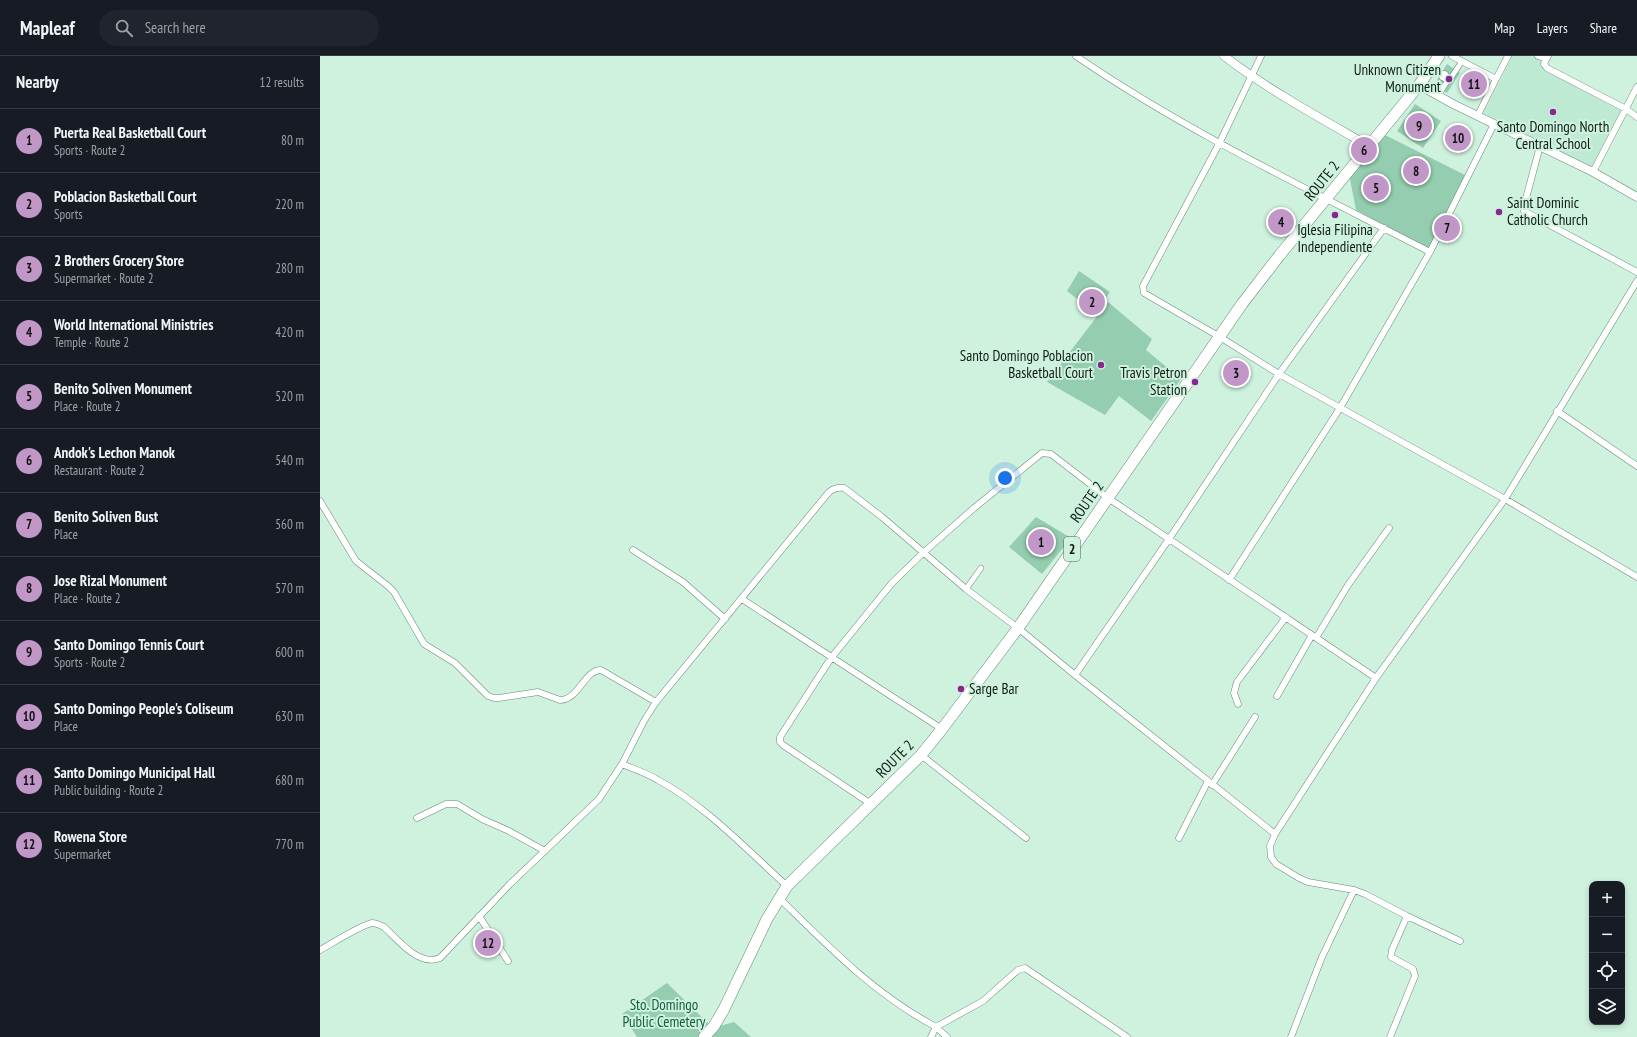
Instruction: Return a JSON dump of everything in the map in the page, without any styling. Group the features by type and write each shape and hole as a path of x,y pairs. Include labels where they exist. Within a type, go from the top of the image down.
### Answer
{"highway":[{"name":"ROUTE 2","path":"704,1037 714,1026 724,1009 767,919 787,886 921,755 942,729 1018,628 1220,337 1279,256 1419,85 1440,56"}],"street":[{"path":"1076,56 1176,118 1326,200 1430,252"},
{"path":"1224,56 1278,94 1369,146"},
{"path":"1262,56 1220,142 1142,289 1144,293 1220,337 1279,374 1505,499 1637,577"},
{"path":"1452,56 1496,79"},
{"path":"1478,116 1508,56"},
{"path":"1538,56 1547,58 1544,64 1547,68 1626,109 1637,117"},
{"path":"1439,96 1448,78 1461,61"},
{"path":"1432,68 1448,78"},
{"path":"1419,85 1478,116 1593,172 1637,197"},
{"path":"1593,172 1637,87"},
{"path":"1229,580 1340,408 1430,252 1494,124"},
{"path":"1540,146 1524,206 1524,212 1637,272"},
{"path":"1075,675 1169,539 1279,374 1384,228"},
{"path":"1460,941 1365,894 1354,890 1308,882 1299,878 1276,864 1271,857 1270,852 1275,834 1376,678 1505,499 1637,281"},
{"path":"1557,411 1637,466"},
{"path":"871,804 780,742 780,737 831,658 892,583 923,553 995,490 1042,453 1051,454 1108,498 1376,678"},
{"path":"320,950 371,923 384,927 419,957 434,960 440,958 510,884 600,799 622,764 644,721 656,702 726,619 829,492 836,488 844,488 882,517 966,589 1018,628 1275,834"},
{"path":"320,501 356,561 394,592 424,644 454,663 488,696 499,698 538,692 564,700 571,697 595,671 602,670 656,702"},
{"path":"1277,696 1348,585 1389,528"},
{"path":"633,550 683,582 726,619"},
{"path":"966,589 981,568"},
{"path":"742,599 942,729"},
{"path":"1238,704 1234,692 1237,682 1286,617"},
{"path":"1179,838 1210,783 1255,717"},
{"path":"921,755 1026,838"},
{"path":"622,764 658,779 682,794 708,814 787,886"},
{"path":"417,818 446,804 457,804 482,820 509,831 545,851"},
{"path":"1292,1037 1322,957 1354,890"},
{"path":"779,898 852,969 884,994 936,1027 947,1037"},
{"path":"479,916 508,961"},
{"path":"1390,1037 1415,976 1413,969 1391,957 1392,950 1407,916"},
{"path":"931,1037 936,1027 983,1001 1018,970 1025,968 1127,1037"}],"shaded area":[{"name":"Santo Domingo North Central School","path":"1512,56 1531,56 1543,61 1544,69 1621,111 1591,168 1484,113"}],"green space":[{"path":"1447,64 1460,73 1447,93 1434,85"},
{"path":"1415,104 1441,121 1423,148 1397,131"},
{"path":"1383,134 1465,175 1429,249 1356,210 1349,174"},
{"path":"1079,271 1110,292 1095,313 1067,291"},
{"path":"1108,302 1152,339 1146,350 1181,379 1151,421 1119,396 1105,415 1047,382"},
{"path":"1036,517 1071,538 1042,574 1009,547"},
{"name":"Sto. Domingo Public Cemetery","path":"667,983 713,1028 734,1022 751,1037 637,1037 622,1014"}],"place":[{"name":"Unknown Citizen Monument","path":"1449,79"},
{"name":"Santo Domingo Municipal Hall","path":"1474,84"},
{"name":"Santo Domingo North Central School","path":"1553,112"},
{"name":"Santo Domingo Tennis Court","path":"1419,126"},
{"name":"Santo Domingo People's Coliseum","path":"1458,138"},
{"name":"Andok's Lechon Manok","path":"1364,150"},
{"name":"Jose Rizal Monument","path":"1416,171"},
{"name":"Benito Soliven Monument","path":"1376,188"},
{"name":"Saint Dominic Catholic Church","path":"1499,212"},
{"name":"Iglesia Filipina Independiente","path":"1335,215"},
{"name":"World International Ministries","path":"1281,222"},
{"name":"Benito Soliven Bust","path":"1447,228"},
{"name":"Poblacion Basketball Court","path":"1092,302"},
{"name":"Santo Domingo Poblacion Basketball Court","path":"1101,365"},
{"name":"2 Brothers Grocery Store","path":"1236,373"},
{"name":"Travis Petron Station","path":"1195,382"},
{"name":"Puerta Real Basketball Court","path":"1041,542"},
{"name":"Sarge Bar","path":"961,689"},
{"name":"Rowena Store","path":"488,943"}]}
